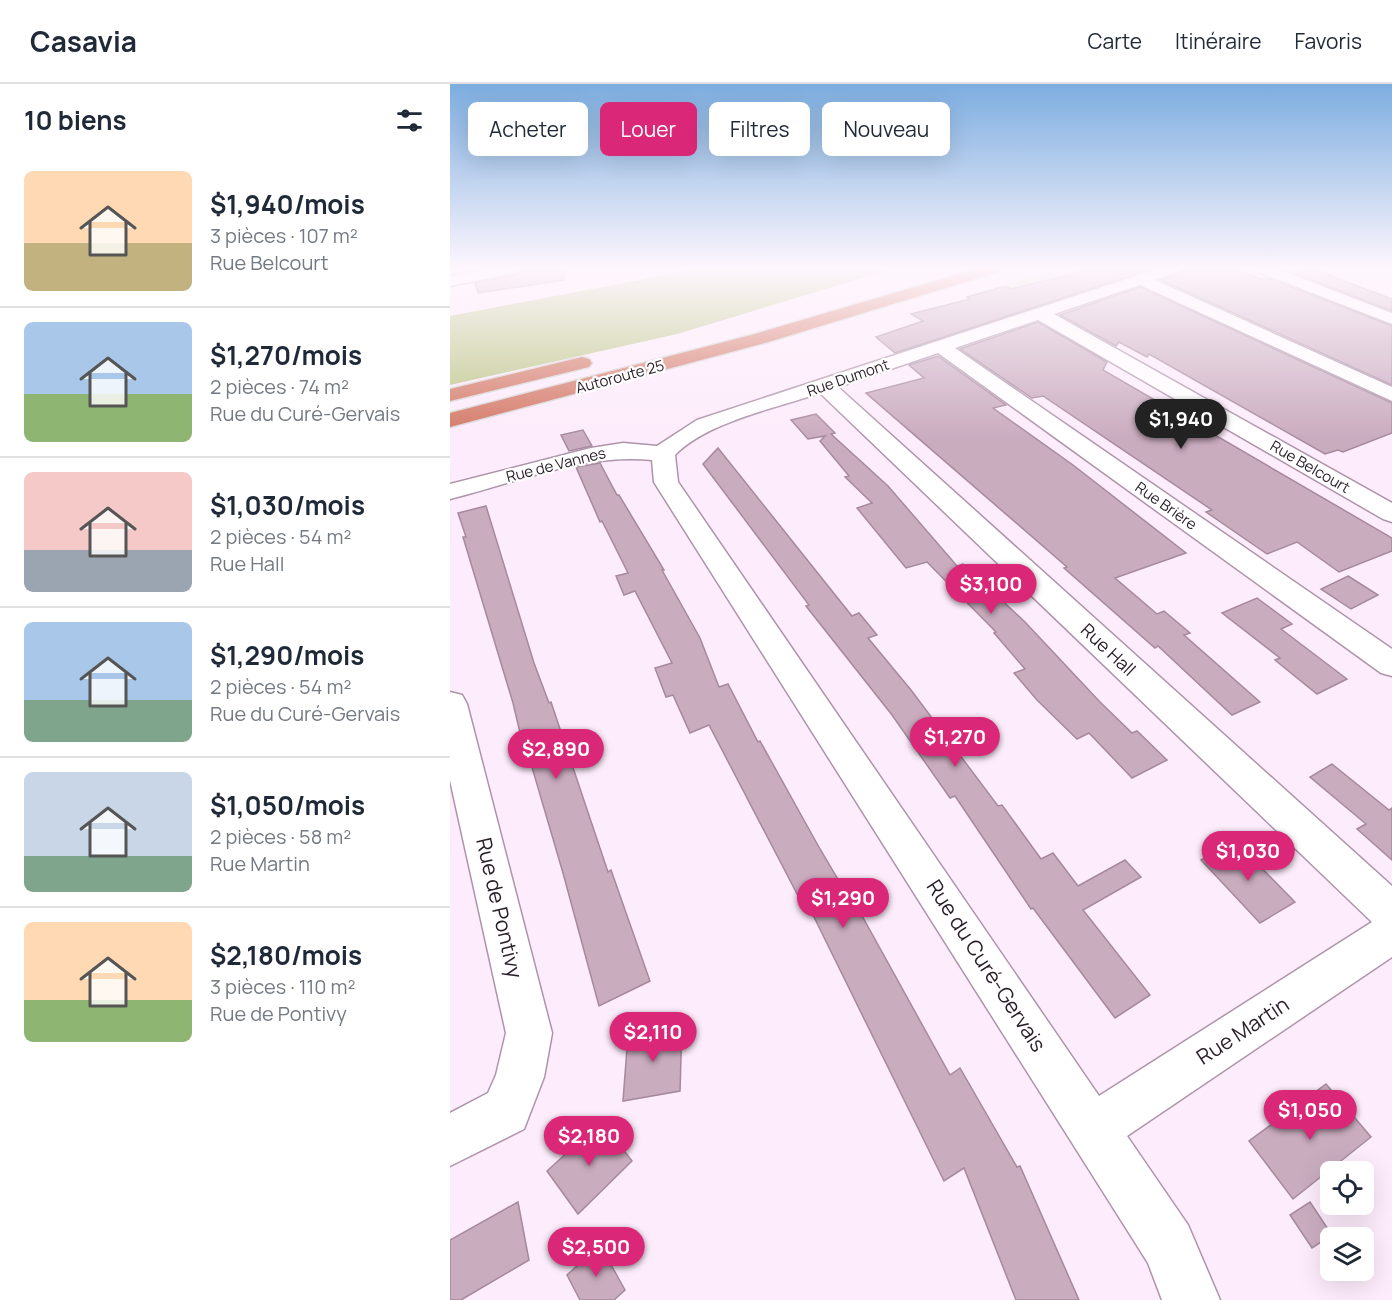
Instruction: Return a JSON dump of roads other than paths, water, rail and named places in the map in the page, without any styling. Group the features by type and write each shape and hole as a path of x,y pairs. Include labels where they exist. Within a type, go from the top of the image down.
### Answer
{"highway":[{"name":"Autoroute 25","path":"450,420 806,325"},
{"name":"Autoroute 25","path":"450,395 602,358"}],"street":[{"name":"Rue Dumont","path":"663,454 673,444 705,425 1007,325"},
{"name":"Rue Belcourt","path":"1060,325 1392,514"},
{"path":"1239,325 1392,395"},
{"name":"Rue Brière","path":"940,346 1392,665"},
{"name":"Rue Hall","path":"825,387 1392,913"},
{"name":"Rue de Vannes","path":"450,492 591,455 623,450 663,454"},
{"name":"Rue du Curé-Gervais","path":"663,454 666,482 1168,1245 1191,1300"},
{"name":"Rue de Pontivy","path":"450,704 529,1033 520,1077 506,1111 450,1140"},
{"name":"Rue Martin","path":"1093,1129 1392,933"}]}
